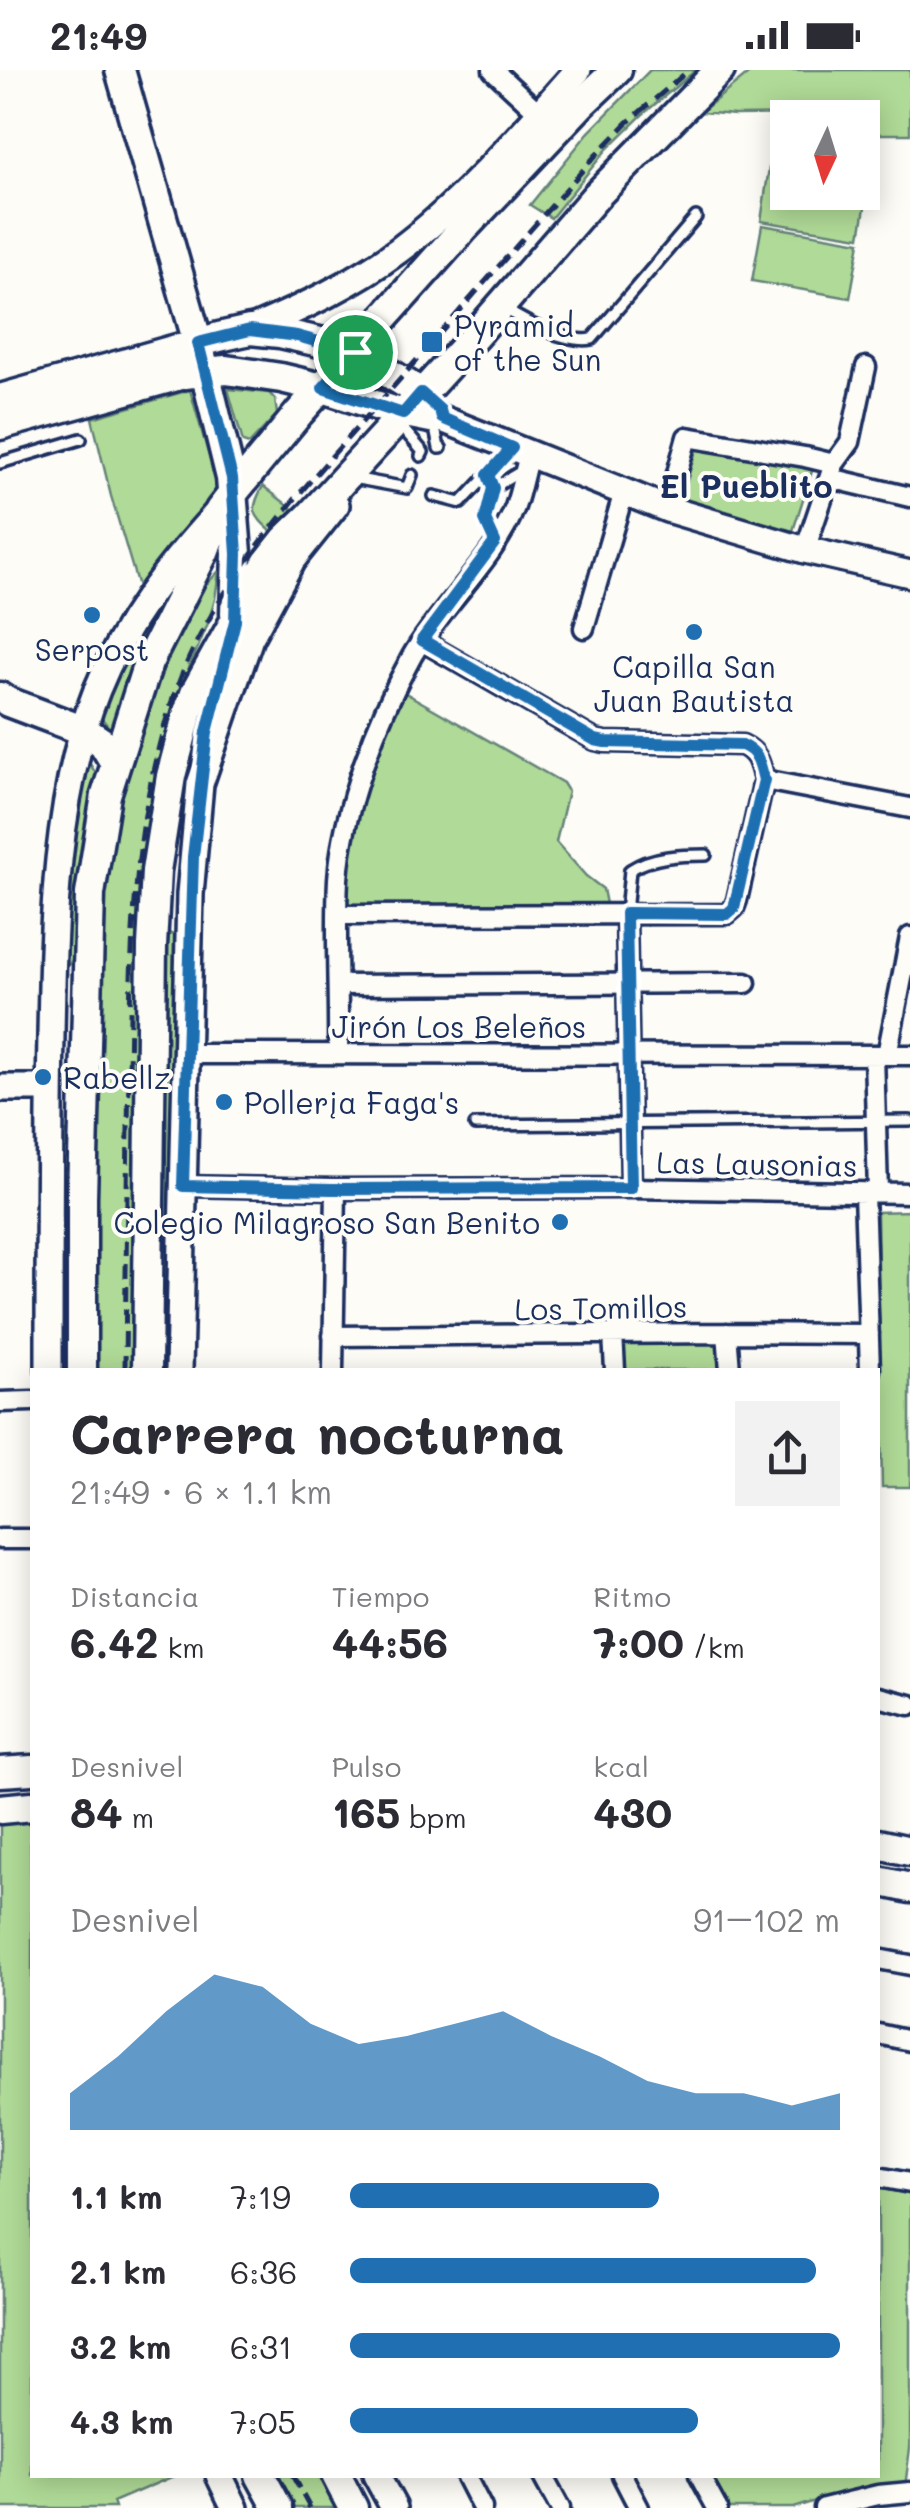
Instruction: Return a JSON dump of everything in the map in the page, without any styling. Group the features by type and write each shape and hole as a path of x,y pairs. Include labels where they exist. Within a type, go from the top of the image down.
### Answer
{"main road":[{"path":"120,70 198,343 237,554 235,621 207,732 190,894 180,1368"},
{"path":"0,399 250,330 313,303 398,250 433,223 578,70"},
{"path":"50,1368 51,948 69,800 97,691 132,621 177,559 299,413 462,230 617,70"},
{"path":"148,1368 150,1040 156,870 170,776 196,691 268,563 286,539 597,194 720,70"},
{"path":"250,330 297,336 355,352 406,409"},
{"path":"0,425 184,374 226,370 259,374 406,409 440,410 437,419 522,457 667,509 805,550 910,574"},
{"path":"200,784 240,664 262,614 292,560 385,449 406,409"},
{"path":"82,1368 87,931 99,834 115,762 148,663 227,501"},
{"path":"0,697 84,731 103,743 115,762"},
{"path":"0,1088 50,1088"},
{"path":"0,1772 30,1770"},
{"path":"0,1810 30,1806"},
{"path":"880,1844 910,1851"},
{"path":"880,1882 910,1888"},
{"path":"220,2478 236,2508"},
{"path":"262,2478 278,2508"},
{"path":"338,2478 353,2508"},
{"path":"378,2478 394,2508"}],"street":[{"path":"493,70 539,113"},
{"path":"805,550 832,471 850,442 866,367"},
{"path":"667,509 687,437 805,456 832,471 910,497"},
{"path":"338,1054 338,875 357,786 388,703 422,640 515,509 522,457"},
{"path":"584,628 624,492"},
{"path":"338,915 727,914 734,908 764,780 760,760 752,750 742,745 595,740 422,640"},
{"path":"0,710 36,713"},
{"path":"764,780 910,808"},
{"path":"626,913 631,1188"},
{"path":"870,1368 871,1192 881,1055 910,936"},
{"path":"339,984 746,983"},
{"name":"Jirón Los Beleños","path":"187,1054 910,1055"},
{"name":"Las Lausonias","path":"183,1186 910,1192"},
{"path":"333,1368 336,1189"},
{"path":"727,1332 730,1368"},
{"path":"614,1334 615,1368"},
{"name":"Los Tomillos","path":"333,1336 869,1334"},
{"path":"0,1402 30,1401"},
{"path":"0,1538 30,1539"},
{"path":"880,1698 910,1705"},
{"path":"880,1958 910,1966"},
{"path":"880,2034 910,2040"},
{"path":"880,2177 910,2183"},
{"path":"467,2478 482,2508"},
{"path":"544,2478 560,2508"},
{"path":"624,2478 639,2508"},
{"path":"701,2478 716,2508"},
{"path":"824,2508 910,2492"}],"lane":[{"path":"500,306 530,324 584,340 592,338 696,217"},
{"path":"406,409 422,454 440,448 437,419"},
{"path":"0,463 81,439"},
{"path":"434,496 461,502 485,470 522,457"},
{"path":"495,542 485,520 493,488 522,457"},
{"path":"485,470 493,488"},
{"path":"406,488 412,475"},
{"path":"358,479 418,491"},
{"path":"626,913 630,870 641,863 706,855"},
{"path":"476,1125 910,1121"}],"green space":[{"path":"650,70 696,70 607,149 551,218 530,205 588,133"},
{"path":"753,70 910,70 910,134 880,134 880,100 770,100 770,115 701,112"},
{"path":"769,168 770,210 865,210 860,237 761,221"},
{"path":"762,225 860,242 850,298 752,281"},
{"path":"228,389 269,393 275,399 277,414 249,444 243,442"},
{"path":"190,390 219,492 140,593 92,418"},
{"path":"697,447 810,464 813,468 791,537 681,501"},
{"path":"263,486 299,514 272,532 255,511"},
{"path":"219,571 207,626 177,696 156,779 143,864 139,1368 91,1368 97,931 113,817 144,709 200,591"},
{"path":"176,575 113,732 99,715 137,636"},
{"path":"402,691 563,783 568,791 556,842 603,889 606,904 344,905 350,849 363,795"},
{"path":"90,764 96,774 72,960 65,970 61,1131 70,1132 70,1368 56,1368 64,879 86,766"},
{"path":"161,930 174,935 170,1368 159,1368"},
{"path":"910,1211 910,1487 882,1487 877,1212"},
{"path":"719,1340 721,1368 626,1368 623,1342"},
{"path":"0,1823 30,1823 30,2478 169,2478 113,2502 115,2508 0,2508"},
{"path":"880,2188 910,2194 910,2448 905,2487 828,2497 793,2508 724,2508 708,2478 880,2478"},
{"path":"274,2478 327,2478 342,2508 289,2508"}],"railway":[{"path":"125,1368 130,1026 137,879 162,734 194,647 241,569 298,496 596,155 689,70"},
{"path":"294,2478 310,2508"}],"place":[{"name":"Pyramid of the Sun","path":"432,342"},
{"name":"Serpost","path":"92,615"},
{"name":"Capilla San Juan Bautista","path":"694,632"},
{"name":"Rabellz","path":"43,1077"},
{"name":"Pollerįa Faga's","path":"224,1102"},
{"name":"Colegio Milagroso San Benito","path":"560,1222"}],"district":[{"name":"El Pueblito","path":"746,485"}],"route":[{"path":"250,330 280,332 355,352 323,388 403,414 421,393 440,410 442,418 512,448 488,475 493,488 485,520 495,542 422,640 595,740 742,745 760,760 764,780 734,908 727,914 626,913 631,1188 183,1186 193,857 207,732 235,621 237,554 232,478 198,343 250,330"}]}
